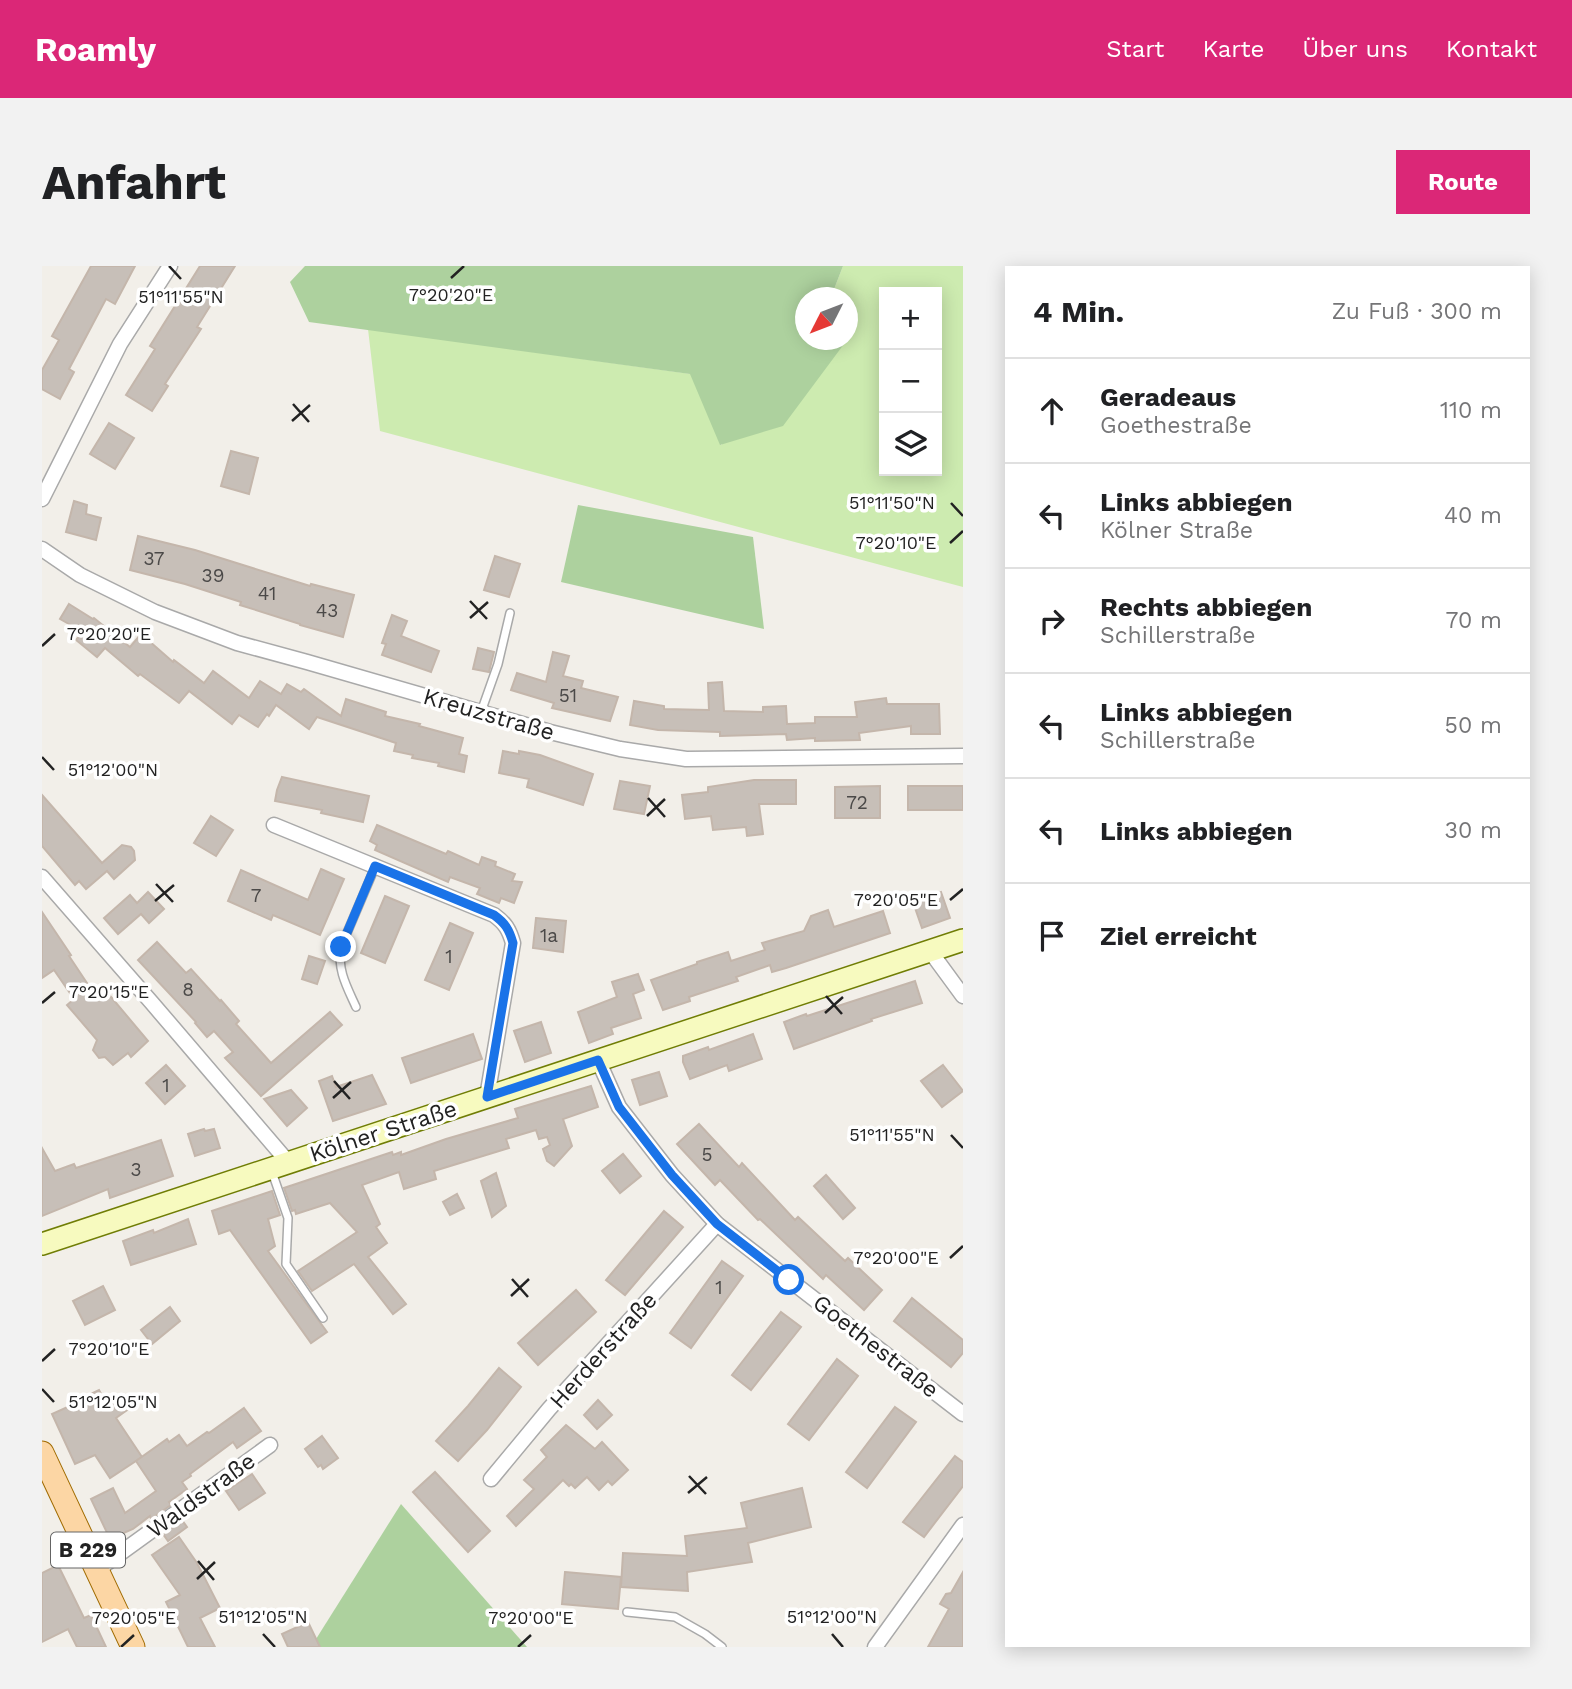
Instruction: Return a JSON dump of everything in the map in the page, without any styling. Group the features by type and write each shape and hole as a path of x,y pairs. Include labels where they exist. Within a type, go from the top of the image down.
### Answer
{"main road":[{"name":"Kölner Straße","path":"42,1243 963,940"},
{"name":"B 229","path":"42,1452 133,1647"}],"street":[{"path":"42,499 120,344 170,266"},
{"name":"Kreuzstraße","path":"42,550 80,575 155,612 237,643 620,750 686,759 963,756"},
{"path":"274,825 494,915 505,923 513,943 487,1097"},
{"path":"42,877 152,1003 280,1165"},
{"path":"930,951 963,996"},
{"name":"Goethestraße","path":"598,1060 619,1107 672,1175 717,1224 963,1414"},
{"name":"Herderstraße","path":"491,1479 548,1409 717,1224"},
{"name":"Waldstraße","path":"97,1570 270,1445"},
{"path":"875,1647 963,1525"}],"lane":[{"path":"481,712 498,664 510,613"},
{"path":"356,1007 344,981 339,958 341,947 375,866"},
{"path":"280,1165 288,1218 286,1264 323,1318"},
{"path":"627,1612 675,1617 722,1647"}],"green space":[{"path":"305,266 843,266 835,287 795,287 795,350 840,350 783,426 720,445 690,374 309,322 290,282"},
{"path":"843,266 963,266 963,587 380,431 368,329 691,374 721,445 835,350 858,350 858,287 835,287"},
{"path":"578,505 753,537 764,629 561,582"},
{"path":"401,1504 527,1647 311,1647"}],"building":[{"path":"91,266 135,266 115,304 106,299 69,369 74,372 60,399 42,389 42,370 59,340 52,336"},
{"path":"200,266 235,266 197,327 201,329 165,384 168,386 152,411 126,395 155,349 150,346"},
{"path":"109,423 134,438 115,469 90,454"},
{"path":"231,451 258,458 249,494 221,486"},
{"path":"74,501 87,505 86,514 101,518 96,540 66,532"},
{"path":"138,536 195,550 310,586 311,584 354,595 343,637 240,605 241,602 185,584 130,570"},
{"path":"495,556 520,564 509,597 484,590"},
{"path":"69,604 94,618 130,647 141,634 173,662 174,660 204,683 213,671 249,698 260,681 281,694 287,684 301,692 304,689 341,716 346,699 386,712 385,716 463,738 459,754 467,756 464,772 438,766 439,763 412,758 413,755 394,751 396,743 317,717 309,729 276,705 258,727 239,715 232,724 189,691 179,703 140,674 138,676 105,648 97,657 76,640 83,632 60,619"},
{"path":"392,615 407,621 401,636 439,651 431,672 382,655 386,644 382,643"},
{"path":"478,648 494,652 489,672 473,669"},
{"path":"553,652 569,656 563,676 583,681 581,688 618,697 610,721 552,708 554,703 511,690 517,673 546,682"},
{"path":"722,682 724,711 763,712 763,707 786,706 787,724 815,723 815,717 857,717 855,702 886,698 887,704 939,704 940,734 911,734 911,726 859,733 860,740 815,741 815,738 787,740 786,734 720,736 720,732 658,730 630,725 634,701 664,706 664,709 709,710 708,683"},
{"path":"503,751 540,755 593,774 583,805 527,787 529,779 499,773"},
{"path":"282,777 369,796 363,822 321,813 322,810 275,801"},
{"path":"754,780 796,780 796,804 759,804 763,834 747,836 746,827 713,830 711,816 685,819 682,795 708,792 708,787"},
{"path":"620,781 650,786 644,814 614,809"},
{"path":"880,786 880,818 835,818 835,787"},
{"path":"908,786 963,786 963,810 908,810"},
{"path":"42,795 102,863 122,845 131,847 135,860 114,879 107,871 86,889 79,881 75,885 42,846"},
{"path":"211,816 233,830 216,856 194,843"},
{"path":"377,825 479,865 482,857 496,862 495,866 515,874 512,881 522,882 514,903 501,898 499,903 477,894 480,888 450,877 448,882 375,850 377,845 370,841"},
{"path":"321,869 344,879 320,935 273,915 271,920 228,901 241,870 308,900"},
{"path":"148,892 164,909 149,923 141,914 118,934 104,918 130,895 137,903"},
{"path":"941,892 950,918 922,928 913,902"},
{"path":"385,896 409,906 385,963 361,953"},
{"path":"828,910 834,927 883,911 890,933 772,972 770,965 736,977 738,981 689,997 690,1001 663,1010 651,980 728,952 731,961 765,950 762,943 804,931 811,916"},
{"path":"42,912 93,992 101,985 148,1041 131,1057 128,1053 113,1065 105,1057 99,1058 93,1050 97,1040 67,1005 74,999 54,970 42,978"},
{"path":"536,918 566,921 563,952 533,948"},
{"path":"450,923 473,933 449,990 425,980"},
{"path":"157,942 186,973 191,969 221,1000 239,1021 236,1024 271,1063 330,1012 342,1025 261,1096 225,1058 233,1052 214,1031 207,1037 138,960"},
{"path":"309,956 325,961 317,984 302,979"},
{"path":"638,974 644,990 633,994 641,1018 611,1028 613,1034 589,1043 578,1012 617,997 612,982"},
{"path":"915,981 922,1003 871,1019 872,1021 794,1049 784,1022"},
{"path":"541,1022 551,1053 525,1062 514,1031"},
{"path":"473,1034 482,1059 411,1083 402,1058"},
{"path":"753,1034 762,1059 729,1071 727,1065 690,1079 683,1056"},
{"path":"166,1065 185,1086 165,1104 146,1083"},
{"path":"943,1065 963,1091 942,1107 921,1081"},
{"path":"659,1072 667,1096 640,1105 632,1080"},
{"path":"372,1075 386,1104 333,1121 319,1081 332,1076 336,1087"},
{"path":"591,1086 598,1107 563,1119 572,1146 554,1166 547,1161 543,1149 550,1145 547,1137 539,1139 536,1130 506,1139 509,1148 434,1171 436,1179 404,1189 399,1172 362,1185 380,1224 376,1227 387,1243 368,1257 406,1304 393,1314 354,1264 312,1291 298,1271 357,1232 330,1203 296,1214 295,1210 292,1211 284,1188 392,1152 393,1155 401,1152 401,1155 518,1118 515,1109"},
{"path":"291,1090 307,1108 287,1126 264,1099"},
{"path":"699,1124 739,1167 742,1163 795,1220 798,1217 845,1261 848,1258 882,1290 864,1310 826,1275 823,1279 758,1220 720,1180 715,1185 677,1144"},
{"path":"214,1129 220,1148 195,1156 188,1134"},
{"path":"161,1140 173,1176 110,1198 108,1189 42,1216 42,1148 55,1171 74,1164 76,1168"},
{"path":"623,1154 641,1176 620,1193 602,1171"},
{"path":"496,1173 506,1206 492,1217 481,1181"},
{"path":"826,1175 855,1208 843,1219 814,1186"},
{"path":"272,1191 280,1215 268,1219 275,1246 268,1251 327,1332 311,1343 230,1230 219,1234 212,1211"},
{"path":"457,1194 464,1208 450,1215 443,1202"},
{"path":"664,1211 683,1227 625,1295 606,1280"},
{"path":"188,1219 196,1244 131,1265 123,1241 153,1230 154,1233"},
{"path":"722,1261 743,1276 691,1348 670,1333"},
{"path":"103,1286 115,1310 85,1325 73,1301"},
{"path":"576,1290 596,1312 538,1365 518,1343"},
{"path":"912,1298 963,1340 963,1353 951,1367 894,1321"},
{"path":"170,1307 180,1321 152,1344 141,1330"},
{"path":"781,1312 801,1327 751,1390 732,1375"},
{"path":"837,1359 858,1376 809,1440 788,1424"},
{"path":"499,1368 521,1387 458,1461 436,1441"},
{"path":"99,1390 107,1405 121,1395 130,1408 116,1418 142,1457 110,1478 95,1455 75,1464 52,1414"},
{"path":"598,1400 612,1415 597,1429 584,1415"},
{"path":"895,1407 916,1422 867,1488 846,1472"},
{"path":"244,1408 261,1431 237,1448 233,1442 190,1474 191,1476 182,1482 187,1489 169,1502 171,1505 151,1519 150,1516 133,1529 110,1539 91,1499 113,1488 125,1513 156,1491 136,1461 167,1439 169,1442 179,1435 187,1446"},
{"path":"566,1425 595,1449 602,1442 628,1470 612,1485 608,1481 599,1490 587,1477 575,1488 563,1480 516,1526 507,1516 534,1489 524,1480 547,1457 541,1450"},
{"path":"322,1436 338,1458 323,1469 321,1465 318,1467 305,1449"},
{"path":"955,1456 963,1462 963,1486 924,1537 903,1522"},
{"path":"435,1472 490,1531 468,1552 413,1492"},
{"path":"252,1474 265,1493 239,1510 226,1491"},
{"path":"802,1488 811,1527 748,1543 752,1562 687,1572 688,1591 621,1587 623,1553 687,1556 685,1536 747,1528 741,1503"},
{"path":"182,1520 187,1527 168,1541 163,1534"},
{"path":"179,1537 197,1563 220,1608 200,1618 215,1647 188,1647 166,1602 180,1595 152,1555"},
{"path":"58,1565 84,1618 91,1615 106,1647 77,1647 68,1629 42,1642 42,1573"},
{"path":"565,1572 621,1577 618,1609 562,1604"},
{"path":"963,1572 963,1647 928,1647 949,1609 940,1604 946,1594 951,1593"},
{"path":"308,1622 320,1647 288,1647 282,1634"}],"route":[{"path":"341,947 375,866 494,915 505,923 513,943 487,1097 598,1060 619,1107 672,1175 717,1224 789,1280"}]}
